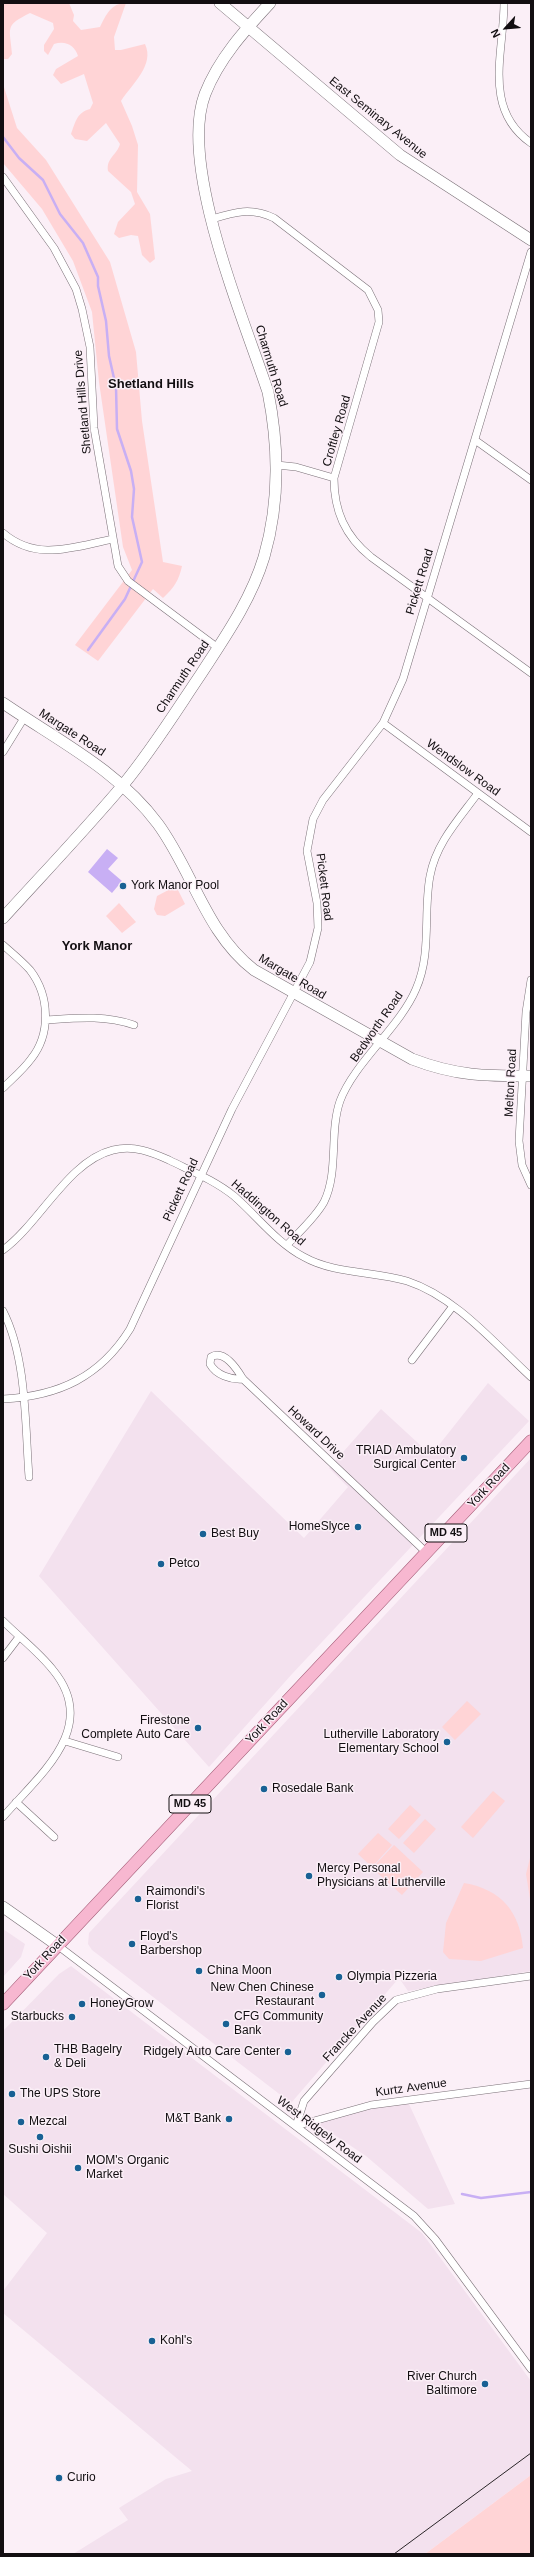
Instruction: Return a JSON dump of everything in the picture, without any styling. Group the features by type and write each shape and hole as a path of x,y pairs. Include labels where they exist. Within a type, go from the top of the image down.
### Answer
{"main road":[{"name":"York Road","path":"3,2004 531,1441"}],"street":[{"name":"East Seminary Avenue","path":"220,3 400,154 531,240"},
{"name":"Charmuth Road","path":"3,918 122,785 167,725 237,617 264,557 275,498 277,465 268,392 212,219 199,161 197,140 205,95 215,73 248,27 270,3"},
{"path":"504,3 498,70 501,101 511,123 531,143"},
{"name":"Shetland Hills Drive","path":"3,177 54,248 69,275 82,309 90,347 94,428 118,566 128,581 218,648"},
{"name":"Croftley Road","path":"212,219 250,210 261,212 274,218 357,280 368,290 374,301 379,322 377,336 334,478 336,506 347,533 356,544 427,598 531,673"},
{"name":"Pickett Road","path":"3,1399 43,1395 79,1380 110,1356 121,1343 130,1329 200,1174 258,1058 310,962 317,939 317,903 307,851 313,819 323,800 383,723 403,679 531,252"},
{"path":"475,440 531,480"},
{"path":"277,465 296,467 334,478"},
{"path":"3,533 12,541 37,551 53,551 113,539"},
{"name":"Margate Road","path":"3,703 102,767 148,811 166,836 213,924 228,945 254,970 293,994 412,1059 439,1069 466,1075 527,1076"},
{"path":"3,752 24,718"},
{"name":"Wendslow Road","path":"383,723 531,832"},
{"name":"Bedworth Road","path":"287,1245 324,1202 331,1176 335,1124 340,1103 350,1083 410,1001 421,978 426,953 429,883 436,855 447,836 478,793"},
{"path":"3,945 23,962 37,982 45,1004 46,1020 44,1034 32,1059 3,1088"},
{"name":"Melton Road","path":"531,980 526,1012 527,1076 520,1152 522,1165 531,1185"},
{"path":"46,1020 98,1017 115,1018 134,1025"},
{"name":"Haddington Road","path":"3,1250 17,1240 71,1177 100,1155 129,1148 148,1151 200,1174 234,1196 287,1245 315,1262 407,1281 432,1292 453,1306 531,1377"},
{"path":"412,1360 453,1306"},
{"path":"3,1311 13,1337 23,1398 29,1477"},
{"name":"Howard Drive","path":"243,1379 235,1380 218,1372 210,1364 211,1357 215,1354 222,1355 238,1370 243,1379 427,1553"},
{"path":"3,1621 53,1670 61,1681 70,1712 65,1741 47,1769 3,1817"},
{"path":"3,1658 19,1637"},
{"path":"65,1741 118,1757"},
{"path":"16,1802 54,1837"},
{"path":"3,1907 57,1945"},
{"name":"West Ridgely Road","path":"57,1945 402,2206 428,2230 531,2369"},
{"name":"Francke Avenue","path":"296,2126 304,2101 373,2022 396,2000 429,1990 531,1976"},
{"name":"Kurtz Avenue","path":"296,2126 371,2105 531,2084"}],"shaded area":[{"path":"3,3 69,3 74,15 73,21 81,30 100,27 107,14 113,7 126,3 114,37 115,50 145,44 147,52 145,67 121,101 132,126 138,145 137,192 150,214 155,259 150,263 142,255 138,236 131,235 119,238 114,234 118,222 135,204 131,192 108,171 110,160 119,148 120,144 106,123 87,141 75,139 71,134 79,115 90,109 93,103 84,74 61,84 53,75 56,69 78,56 77,52 69,44 58,43 54,44 48,55 44,51 44,45 54,29 53,23 30,13 16,21 10,28 12,54 8,59 3,59"},
{"path":"3,84 17,128 46,160 110,262 136,352 142,421 163,562 182,566 178,580 170,591 163,598 153,589 98,661 75,645 132,570 123,547 99,382 92,312 73,261 42,209 3,163"},
{"path":"107,849 118,858 108,869 122,881 112,893 88,872"},
{"path":"176,886 185,904 165,916 157,915 154,909 157,896"},
{"path":"119,903 136,922 122,933 106,916"},
{"path":"488,1383 529,1421 292,1674 209,1767 39,1576 151,1391 304,1538 348,1487 329,1468 381,1409 431,1455"},
{"path":"531,1458 531,1971 408,1991 399,1978 291,2103 92,1950 88,1944 89,1933"},
{"path":"467,1701 481,1714 455,1740 442,1727"},
{"path":"493,1791 505,1801 473,1838 461,1827"},
{"path":"410,1805 421,1815 399,1839 388,1829"},
{"path":"425,1819 436,1829 414,1853 403,1843"},
{"path":"378,1833 392,1845 372,1867 358,1854"},
{"path":"394,1845 423,1872 402,1895 372,1868"},
{"path":"531,1854 531,1905 526,1874"},
{"path":"464,1883 477,1886 488,1891 506,1904 513,1913 518,1924 523,1948 481,1961 449,1959 443,1952 446,1923"},
{"path":"3,1929 25,1944 21,1957 3,1977"},
{"path":"71,1966 422,2233 531,2381 531,2475 425,2554 73,2554 128,2520 119,2508 166,2479 192,2471 3,2313 3,2291 47,2233 3,2194 3,2031 59,1974"},
{"path":"408,2102 455,2204 428,2209 366,2156 309,2118"},
{"path":"531,2475 531,2554 425,2554"}],"waterway":[{"path":"3,137 19,158 43,180 60,214 83,243 98,277 98,286 106,321 109,356 116,387 117,429 131,471 134,489 132,517 142,562 125,599 88,650"},
{"path":"462,2194 481,2198 531,2192"}],"tram line":[{"path":"394,2554 531,2453"}],"place":[{"name":"York Manor Pool","path":"123,886"},
{"name":"TRIAD Ambulatory Surgical Center","path":"464,1458"},
{"name":"HomeSlyce","path":"358,1527"},
{"name":"Best Buy","path":"203,1534"},
{"name":"Petco","path":"161,1564"},
{"name":"Firestone Complete Auto Care","path":"198,1728"},
{"name":"Lutherville Laboratory Elementary School","path":"447,1742"},
{"name":"Rosedale Bank","path":"264,1789"},
{"name":"Mercy Personal Physicians at Lutherville","path":"309,1876"},
{"name":"Raimondi's Florist","path":"138,1899"},
{"name":"Floyd's Barbershop","path":"132,1944"},
{"name":"China Moon","path":"199,1971"},
{"name":"Olympia Pizzeria","path":"339,1977"},
{"name":"New Chen Chinese Restaurant","path":"322,1995"},
{"name":"HoneyGrow","path":"82,2004"},
{"name":"Starbucks","path":"72,2017"},
{"name":"CFG Community Bank","path":"226,2024"},
{"name":"Ridgely Auto Care Center","path":"288,2052"},
{"name":"THB Bagelry & Deli","path":"46,2057"},
{"name":"The UPS Store","path":"12,2094"},
{"name":"M&T Bank","path":"229,2119"},
{"name":"Mezcal","path":"21,2122"},
{"name":"Sushi Oishii","path":"40,2137"},
{"name":"MOM's Organic Market","path":"78,2168"},
{"name":"Kohl's","path":"152,2341"},
{"name":"River Church Baltimore","path":"485,2384"},
{"name":"Curio","path":"59,2478"}],"district":[{"name":"Shetland Hills","path":"151,384"},
{"name":"York Manor","path":"97,946"}]}
